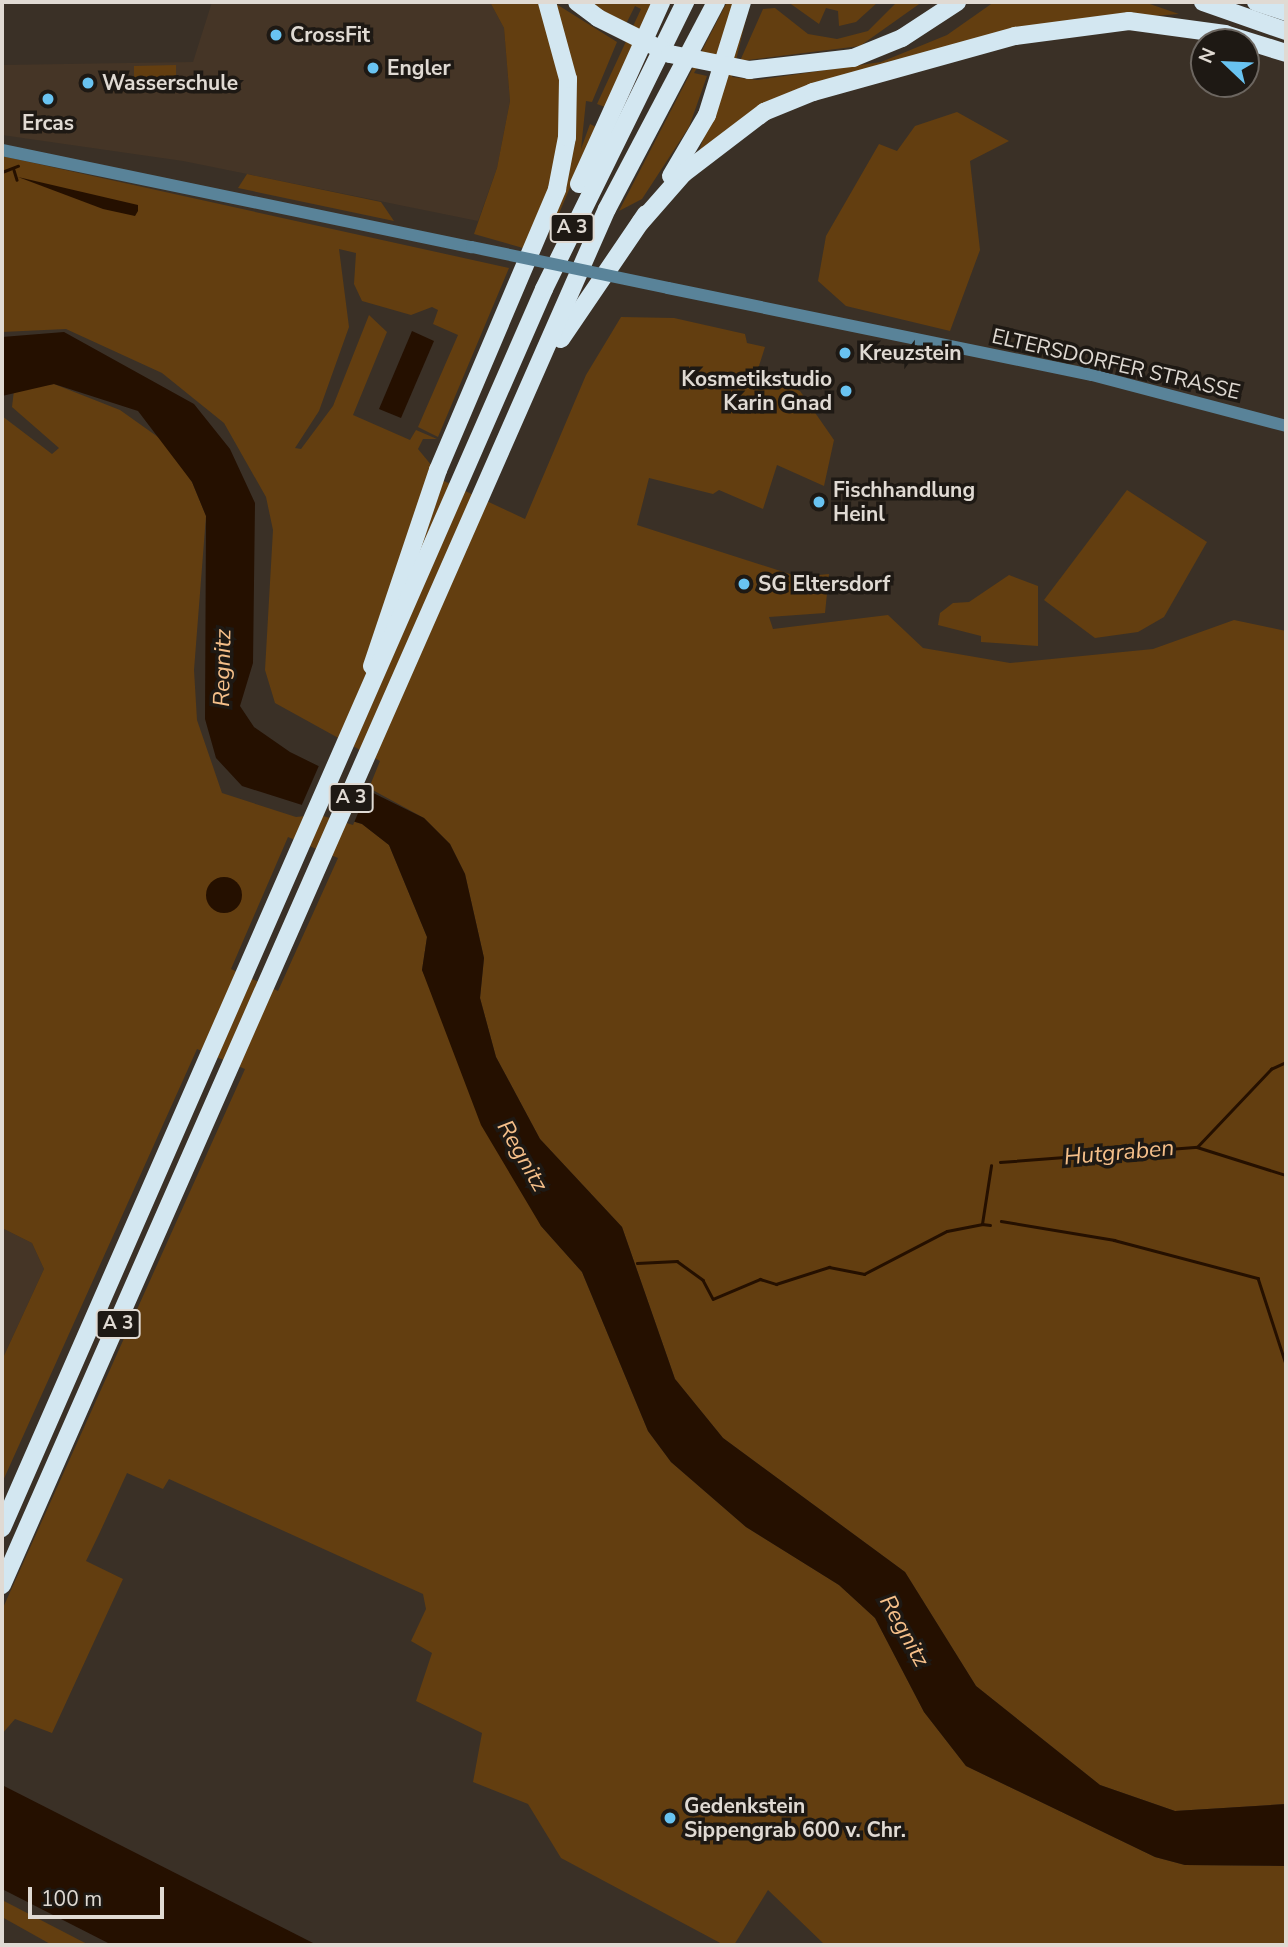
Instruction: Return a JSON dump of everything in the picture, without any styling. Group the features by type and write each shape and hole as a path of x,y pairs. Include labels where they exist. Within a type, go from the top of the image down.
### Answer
{"highway":[{"name":"A 3","path":"2,1528 359,721 419,557 447,451 545,224 564,160 568,79 547,2"},
{"path":"577,2 598,18 670,54 749,70 853,58 902,38 957,2"},
{"path":"467,459 511,337 661,2"},
{"name":"A 3","path":"419,557 467,459 616,132 685,2"},
{"name":"A 3","path":"2,1585 321,865 607,209 716,2"},
{"path":"496,463 583,301 640,223 707,115 742,2"},
{"path":"1203,2 1286,31"},
{"path":"1256,2 1286,12"},
{"path":"640,223 684,173 764,113 813,92 1015,36 1129,21 1225,33 1286,53"},
{"path":"359,721 370,678 419,557"}],"street":[{"name":"ELTERSDORFER STRASSE","path":"2,150 936,343 1286,426"}],"shaded area":[{"path":"212,2 490,2 504,28 510,101 497,168 478,221 183,161 2,135 2,65 193,62"},
{"path":"490,2 540,2 560,73 563,125 550,190 523,248 474,234 497,168 510,101 504,28"},
{"path":"553,2 617,42 592,102 586,101 581,149 590,124 596,127 548,239 557,207 569,53"},
{"path":"591,2 652,2 605,107 597,104 641,9 635,6 625,26"},
{"path":"727,2 735,2 718,58 704,56 694,73 707,76 689,127 642,199 619,211"},
{"path":"750,2 732,77 757,80 881,62 947,35 994,2 1144,2 1179,14 1035,25 751,113 699,151"},
{"path":"788,2 878,2 856,22 839,26 838,11 826,8 819,24"},
{"path":"897,2 922,2 860,46 740,61 763,9 775,8 808,34 837,39 868,31"},
{"path":"176,65 176,89 134,89 134,66"},
{"path":"957,112 1009,141 970,161 980,250 950,331 846,306 818,281 826,236 879,144 897,151 915,126"},
{"path":"2,156 509,268 438,437 418,427 458,335 433,324 438,310 432,307 411,315 362,301 354,284 356,253 339,249 349,327 319,411 295,448 301,449 333,406 369,315 387,332 353,415 410,440 416,430 437,439 423,439 418,449 432,466 429,474 525,519 586,375 621,317 674,318 745,334 747,343 765,347 757,372 800,391 834,440 824,486 777,465 763,509 719,490 713,494 649,478 637,525 799,577 829,574 825,613 769,617 773,629 888,615 923,648 1010,663 1153,649 1234,620 1286,631 1286,1804 1175,1811 1100,1785 976,1686 905,1572 723,1438 675,1379 622,1227 540,1139 496,1057 480,998 484,958 465,874 450,844 424,818 369,788 380,761 275,703 265,670 273,530 266,497 224,423 162,373 66,329 2,332"},
{"path":"247,174 381,202 394,221 238,188"},
{"path":"54,384 120,410 165,442 192,482 206,516 194,670 197,720 222,793 296,817 326,814 362,824 389,845 427,937 422,970 541,1226 582,1272 648,1431 671,1462 746,1527 839,1585 875,1618 924,1712 966,1766 1155,1857 1185,1865 1286,1866 1286,1945 825,1945 768,1890 734,1945 724,1945 561,1858 528,1804 473,1782 482,1733 416,1701 432,1653 411,1641 426,1609 423,1594 169,1479 163,1489 127,1473 86,1561 123,1579 52,1733 15,1719 2,1734 2,1610 245,1069 197,1049 2,1483 2,1360 44,1269 32,1243 2,1228 2,416 52,454 59,448 12,407 14,390","holes":["288,837 338,858 278,991 231,969"]},
{"path":"1127,490 1207,542 1164,617 1138,632 1095,638 1044,600"},
{"path":"1009,575 1038,586 1038,646 981,642 981,636 938,625 940,613 953,603 969,602"},
{"path":"2,1228 32,1243 44,1269 2,1360"},
{"path":"2,1900 89,1945 52,1945 2,1917"}],"water":[{"path":"18,177 138,205 138,211 135,216 103,209"},
{"path":"412,331 434,341 401,418 379,409"},
{"name":"Regnitz","path":"64,332 194,404 230,449 255,503 253,663 240,706 254,727 290,752 424,818 450,844 465,874 484,958 480,998 496,1057 540,1139 622,1227 675,1379 723,1438 905,1572 976,1686 1100,1785 1175,1811 1286,1804 1286,1866 1185,1865 1155,1857 966,1766 924,1712 875,1618 839,1585 746,1527 671,1462 648,1431 582,1272 541,1226 481,1125 422,970 427,937 389,845 362,824 242,786 216,758 205,719 206,516 192,482 138,411 54,384 2,396 2,337"},
{"path":"224,877 237,882 242,895 237,908 224,913 211,908 206,895 211,882"},
{"path":"2,1785 315,1944 112,1945 2,1889"}],"pier":[{"path":"321,761 370,785 353,825 300,809"}],"waterway":[{"path":"2,172 18,166"},
{"path":"14,170 17,180"},
{"name":"Hutgraben","path":"1000,1162 1197,1147 1271,1069 1286,1062"},
{"path":"1197,1147 1286,1175"},
{"name":"Hutgraben","path":"637,1263 677,1261 703,1280 713,1299 760,1279 776,1284 829,1267 864,1274 947,1231 982,1224 991,1166"},
{"path":"1001,1221 1114,1240 1258,1278 1286,1364"},
{"path":"982,1224 990,1225"}],"place":[{"name":"CrossFit","path":"276,35"},
{"name":"Engler","path":"373,68"},
{"name":"Wasserschule","path":"88,83"},
{"name":"Ercas","path":"48,99"},
{"name":"Kreuzstein","path":"845,353"},
{"name":"Kosmetikstudio Karin Gnad","path":"846,391"},
{"name":"Fischhandlung Heinl","path":"819,502"},
{"name":"SG Eltersdorf","path":"744,584"},
{"name":"Gedenkstein Sippengrab 600 v. Chr.","path":"670,1818"}]}
